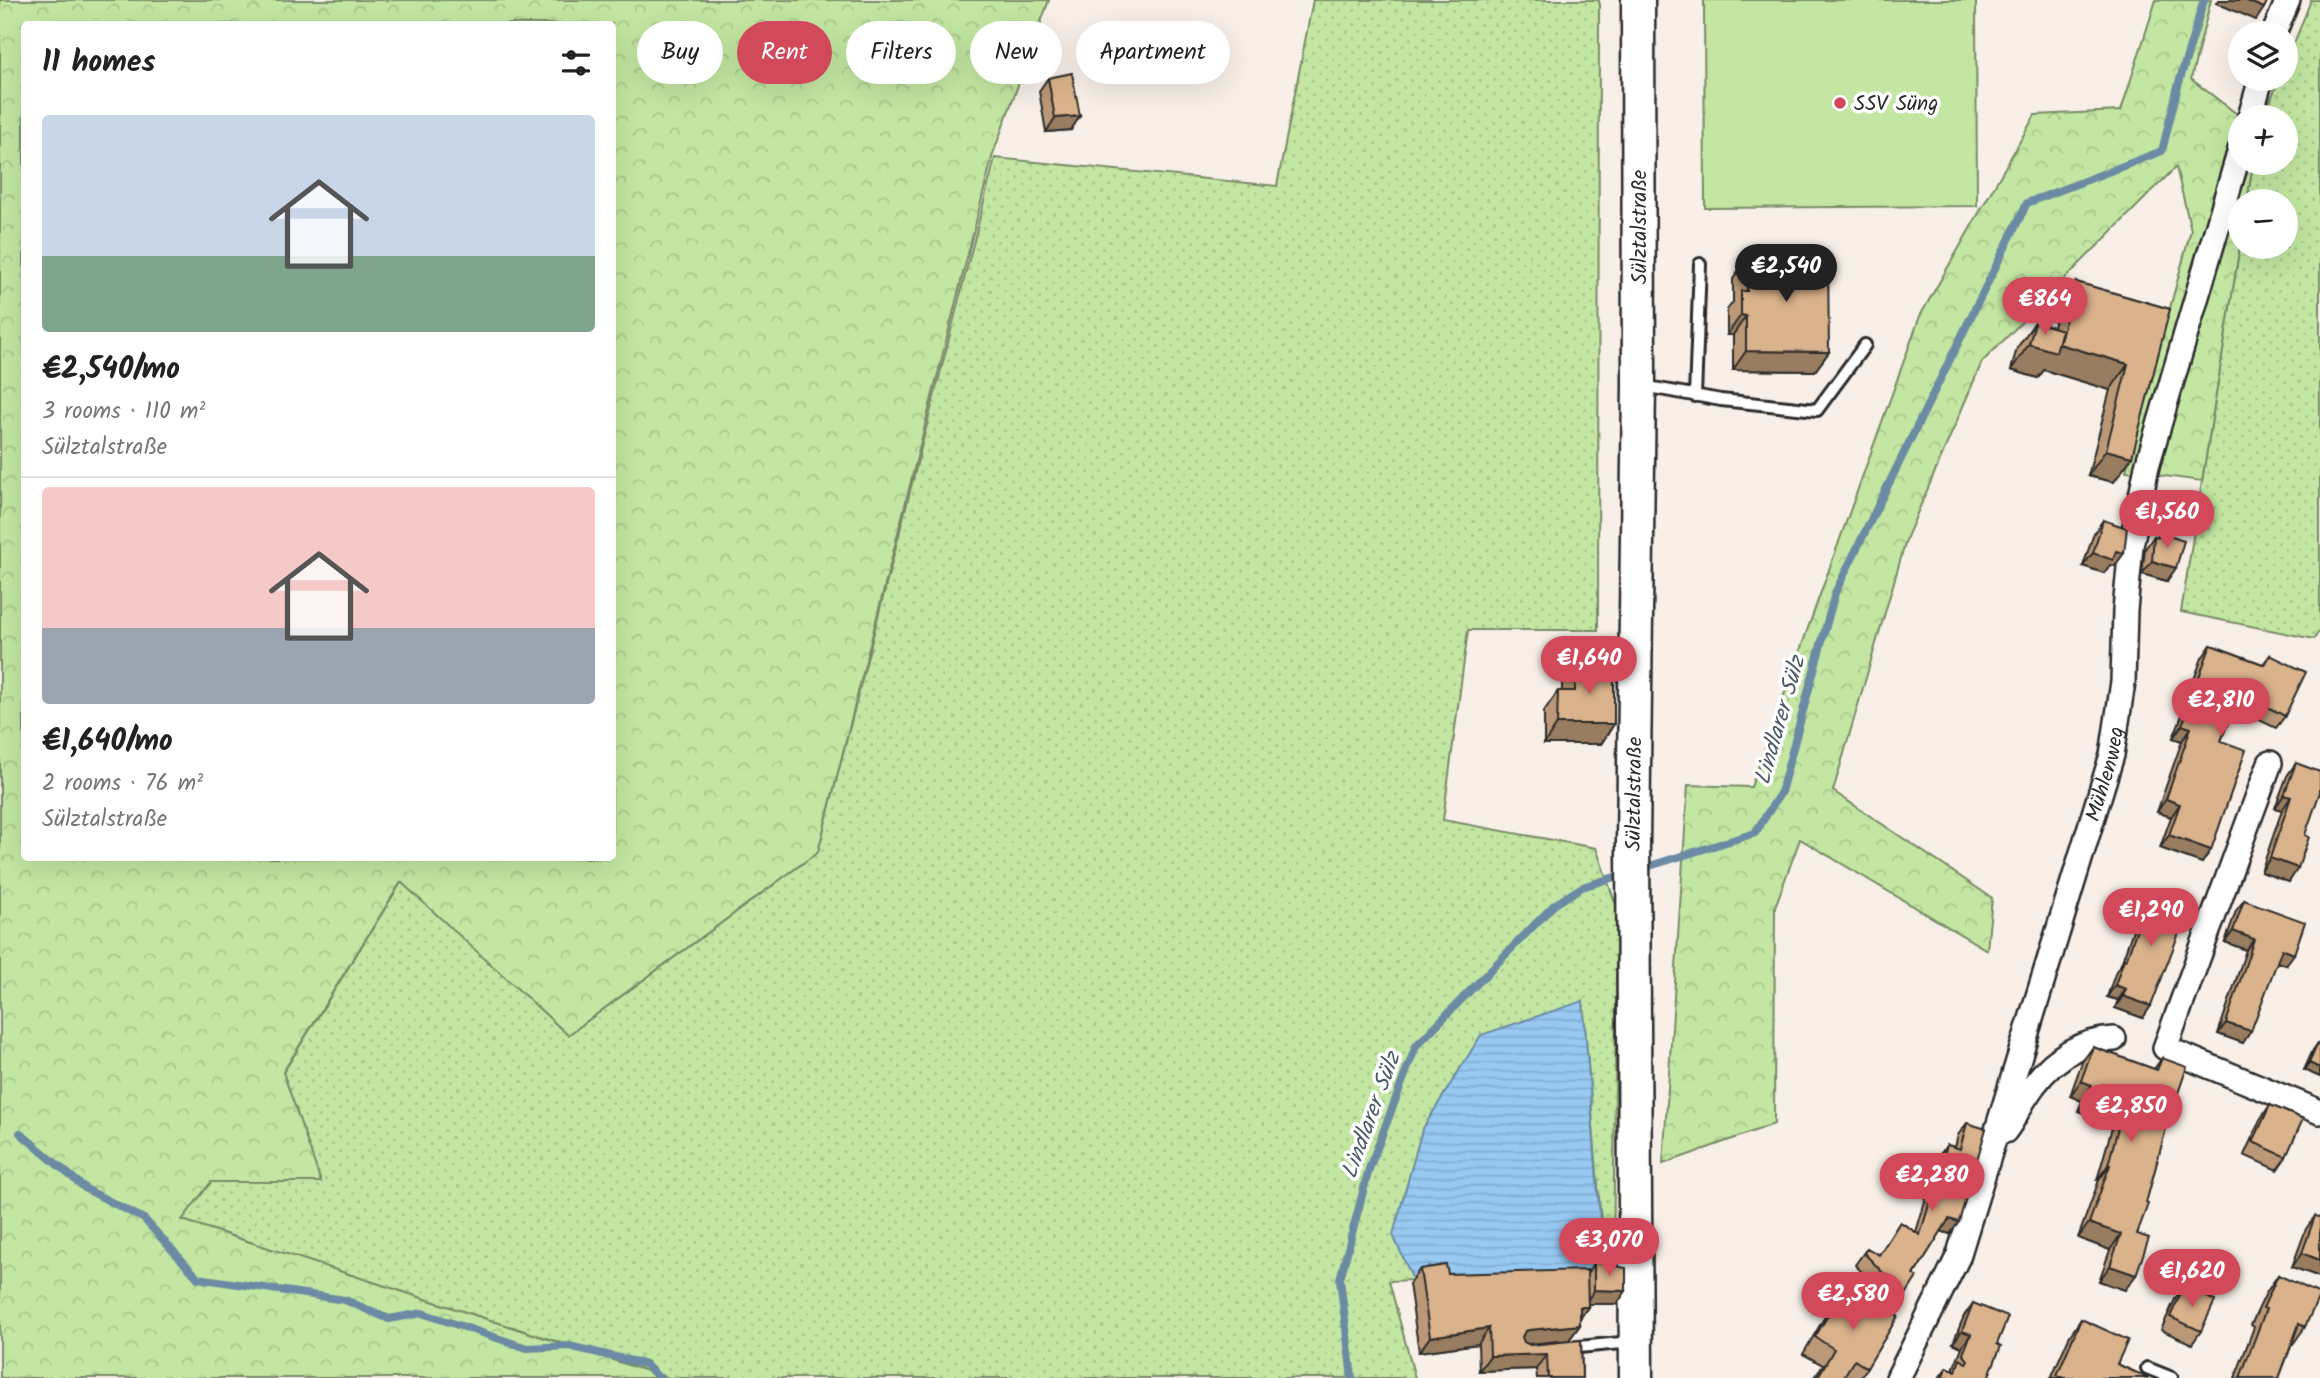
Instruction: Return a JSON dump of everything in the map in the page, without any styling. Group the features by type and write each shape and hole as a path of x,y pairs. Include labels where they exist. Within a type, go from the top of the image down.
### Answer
{"main road":[{"name":"Sülztalstraße","path":"1636,1378 1633,843 1639,386 1639,0"}],"street":[{"path":"2279,21 2288,0"},
{"name":"Mühlenweg","path":"1898,1378 1958,1257 2112,755 2123,682 2125,610 2131,547 2147,467 2233,175"},
{"path":"2270,763 2165,1048 2320,1112"},
{"path":"1993,1140 2007,1130 2039,1077 2055,1060 2086,1043 2114,1040"}],"lane":[{"path":"1695,396 1700,264"},
{"path":"1639,386 1695,396 1817,410 1865,345"},
{"path":"1558,1349 1635,1342"},
{"path":"2147,1368 2172,1378"}],"green space":[{"path":"0,0 1049,0 1041,21 970,21 970,84 1018,84 993,154 818,852 568,1035 401,882 283,1072 321,1182 211,1182 182,1220 668,1378 0,1378"},
{"path":"1313,0 1599,0 1598,630 1468,630 1443,820 1596,848 1617,908 1613,1273 1605,1271 1583,1002 1413,1280 1389,1281 1415,1378 669,1378 182,1220 211,1182 320,1182 283,1073 402,881 568,1035 818,852 995,158 1277,186"},
{"name":"SSV Süng","path":"1704,0 1976,0 1977,206 1705,208"},
{"path":"2156,0 2211,0 2191,79 2228,107 2228,175 2251,175 2249,189 2228,189 2228,259 2238,259 2202,481 2126,471 2191,230 2176,167 1982,362 1907,537 1833,791 1992,898 1987,950 1800,839 1775,907 1774,1124 1663,1164 1688,785 1751,787 1920,316 2035,115 2121,111"},
{"path":"2311,0 2320,0 2320,630 2314,639 2181,612 2238,259 2298,259 2298,189 2249,189 2251,175 2298,175 2298,105 2269,105 2274,91 2298,91 2298,33"}],"water":[{"path":"1583,1001 1604,1271 1413,1280 1393,1235 1422,1130 1481,1035"}],"building":[{"path":"2245,0 2268,0 2264,8"},
{"path":"1072,73 1080,116 1055,118 1049,84 1062,84 1062,75"},
{"path":"1761,248 1780,248 1781,259 1828,259 1829,352 1746,351 1746,316 1741,315 1741,291 1747,291 1747,259 1761,259"},
{"path":"2076,282 2170,309 2132,457 2106,450 2128,364 2059,344"},
{"path":"2035,322 2062,330 2056,352 2029,344"},
{"path":"2103,520 2127,528 2124,553 2116,551 2113,560 2093,553"},
{"path":"2160,533 2184,541 2176,568 2152,561 2154,536 2159,537"},
{"path":"2211,645 2265,665 2270,655 2306,672 2285,716 2239,693 2221,741 2246,750 2211,850 2169,835 2180,804 2166,799 2191,728 2182,725"},
{"path":"1575,663 1614,663 1614,724 1557,724 1558,691 1575,691"},
{"path":"2296,763 2320,772 2320,792 2305,835 2309,837 2298,868 2270,858 2291,797 2284,795"},
{"path":"2150,892 2189,907 2151,1006 2123,996 2126,989 2115,985"},
{"path":"2244,900 2305,922 2294,954 2282,949 2251,1031 2226,1023 2254,939 2233,931"},
{"path":"2318,1043 2320,1044 2320,1068 2309,1063"},
{"path":"2093,1047 2157,1070 2162,1058 2187,1067 2167,1125 2146,1203 2148,1204 2137,1234 2149,1238 2136,1275 2110,1266 2121,1234 2089,1223 2110,1165 2123,1109 2088,1096 2092,1085 2081,1081"},
{"path":"2270,1105 2303,1119 2286,1157 2253,1142"},
{"path":"1967,1123 1986,1129 1959,1222 1949,1219 1914,1275 1917,1277 1905,1296 1864,1253 1867,1248 1879,1255 1900,1222 1920,1235 1947,1145 1960,1149"},
{"path":"2315,1216 2320,1217 2320,1260 2302,1253"},
{"path":"1594,1262 1626,1268 1626,1291 1594,1290"},
{"path":"1446,1265 1448,1274 1587,1270 1588,1307 1580,1307 1580,1325 1529,1330 1525,1331 1522,1337 1524,1342 1530,1345 1581,1340 1582,1378 1548,1378 1547,1354 1490,1356 1489,1328 1430,1337 1420,1269"},
{"path":"2278,1275 2320,1294 2305,1327 2299,1324 2279,1378 2240,1378 2266,1309 2263,1308"},
{"path":"1846,1285 1898,1316 1867,1368 1854,1360 1843,1378 1814,1378 1819,1375 1834,1349 1815,1337"},
{"path":"2184,1286 2215,1301 2201,1331 2170,1317"},
{"path":"1973,1303 2008,1317 1997,1344 2001,1346 1988,1378 1942,1378 1947,1367 1956,1371 1960,1359 1966,1363 1968,1360 1963,1354 1971,1334 1962,1331"},
{"path":"2081,1319 2128,1340 2117,1364 2148,1378 2065,1378 2057,1375"}],"waterway":[{"name":"Lindlarer Sülz","path":"1640,869 1755,833 1781,792 1835,593 2027,203 2162,151 2204,0"},
{"name":"Lindlarer Sülz","path":"1352,1378 1340,1279 1369,1169 1416,1046 1554,905 1582,887 1628,873"},
{"path":"20,1133 86,1189 144,1219 198,1278 345,1300 389,1319 422,1313 527,1348 569,1346 645,1364 659,1378"}],"place":[{"name":"SSV Süng","path":"1840,103"}]}
